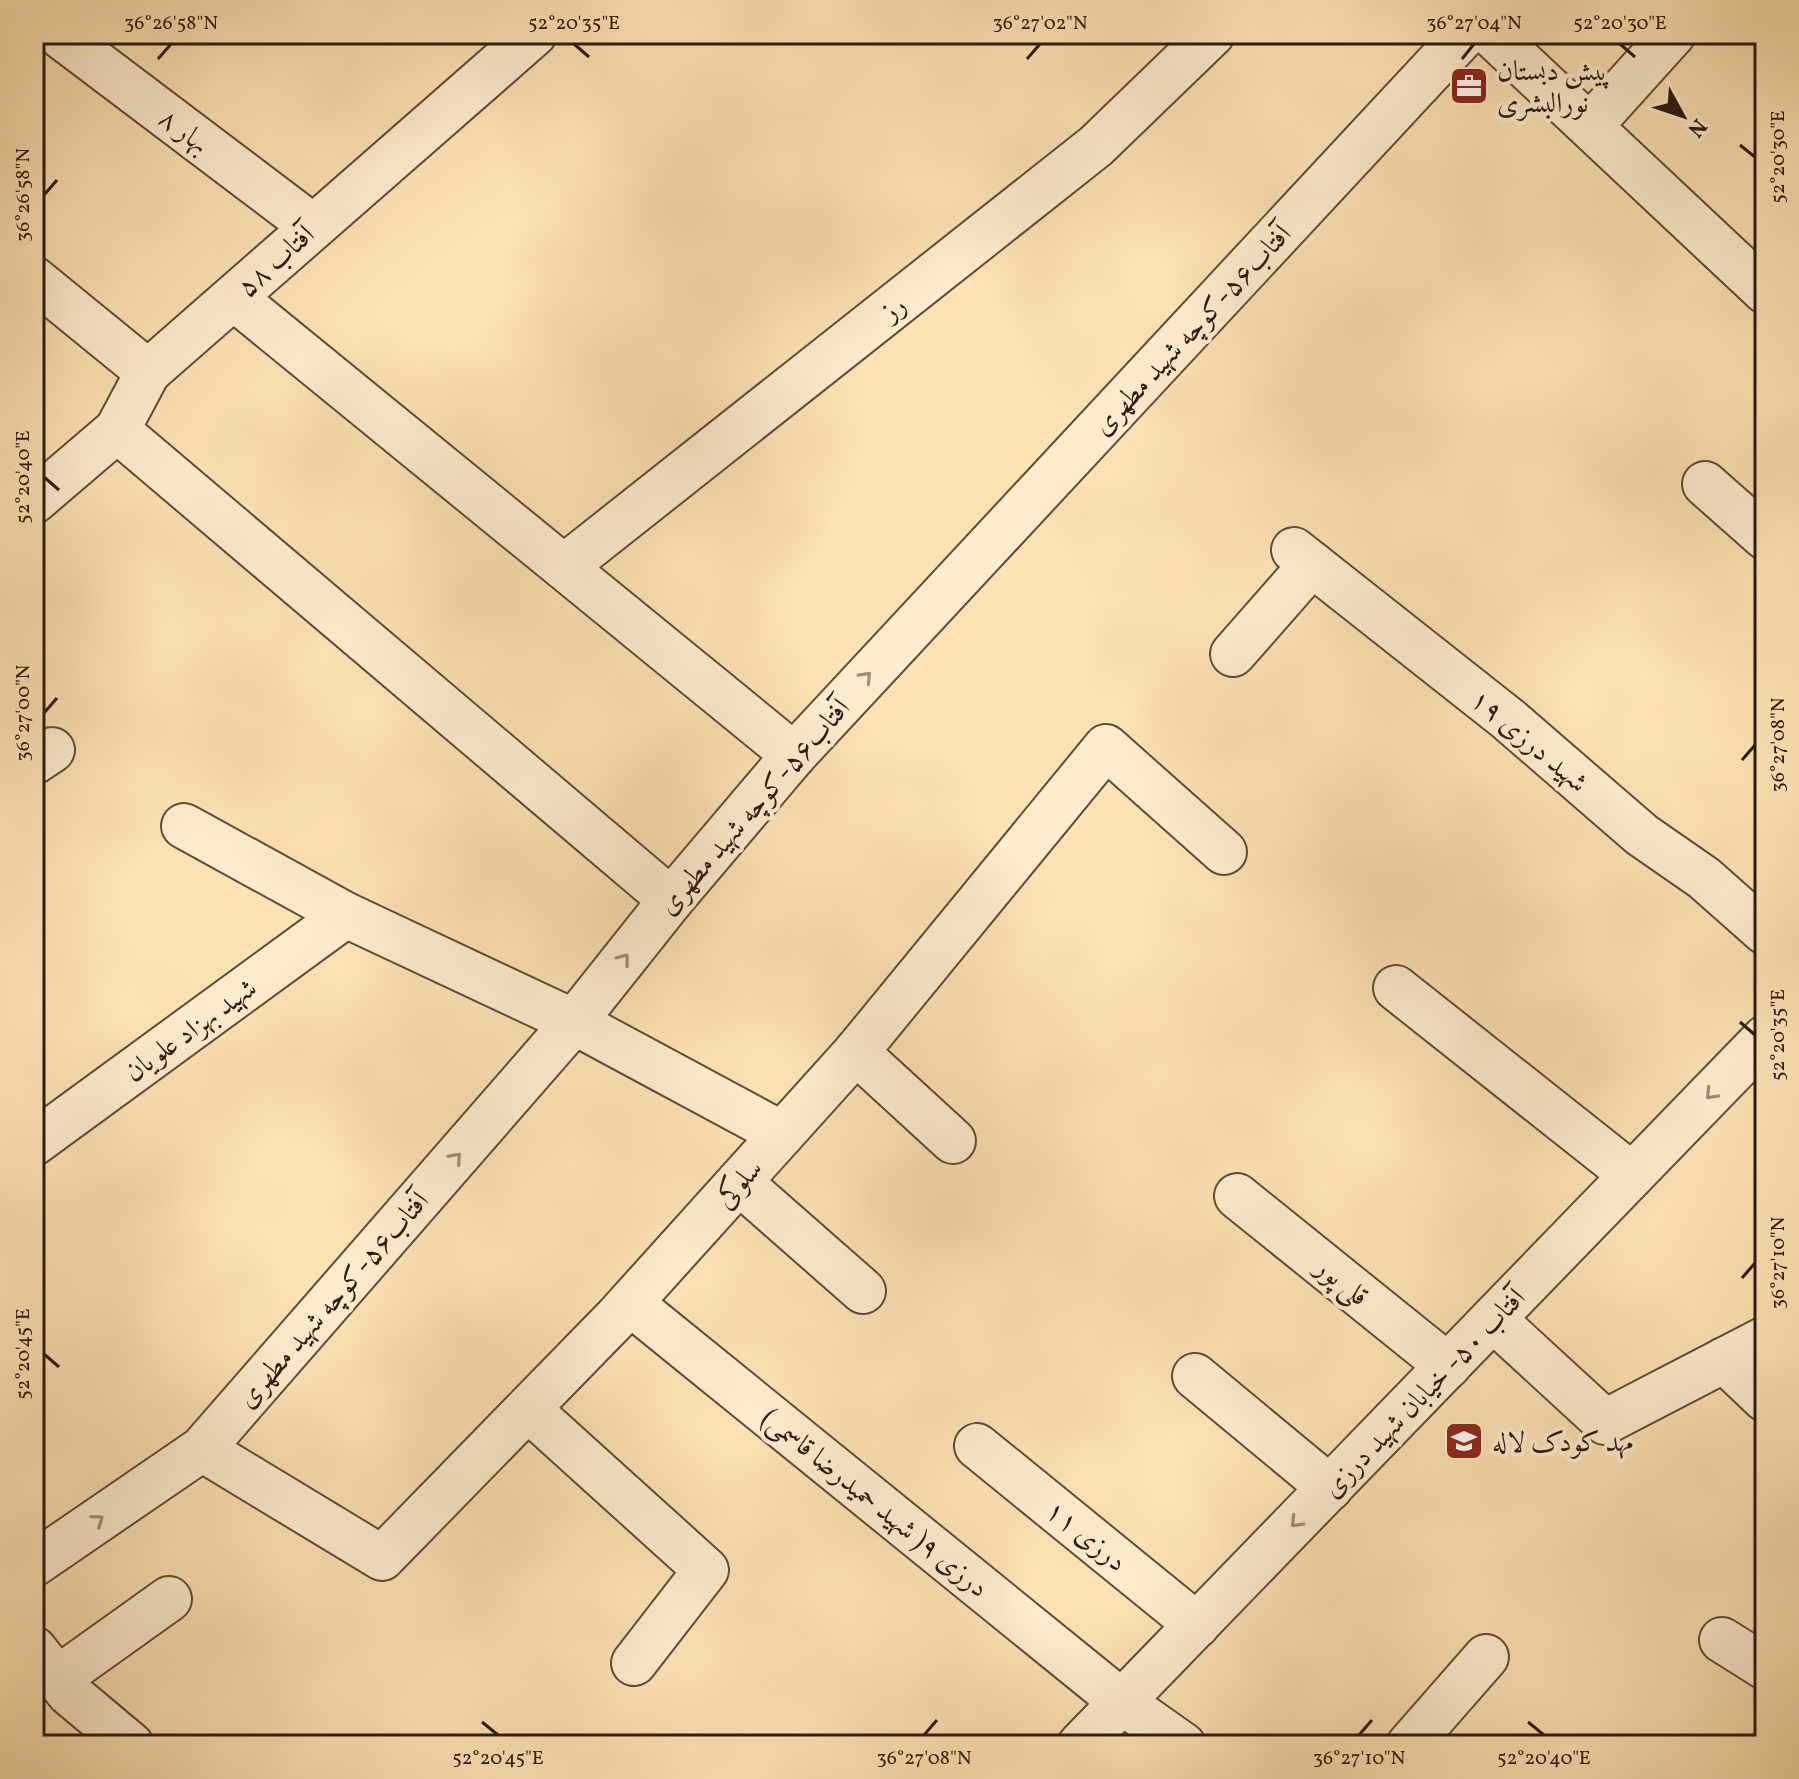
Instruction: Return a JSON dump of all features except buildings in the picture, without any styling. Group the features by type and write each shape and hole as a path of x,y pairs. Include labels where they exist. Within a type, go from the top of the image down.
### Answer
{"street":[{"name":"بهار ۸","path":"58,34 312,226"},
{"name":"آفتاب ۵۸","path":"34,501 117,430 148,372 534,34"},
{"name":"رز","path":"564,567 1096,146 1212,34"},
{"name":"آفتاب۵۶-كوچه شهيد مطهری","path":"34,1564 202,1449 574,1022 671,900 794,755 1465,34"},
{"path":"1491,34 1765,291"},
{"path":"1590,126 1673,34"},
{"path":"34,279 148,372"},
{"path":"234,298 794,755"},
{"path":"117,430 671,900"},
{"path":"1705,484 1765,537"},
{"name":"شهید درزی ۱۹","path":"1233,654 1303,557 1508,719 1642,835 1704,878 1765,932"},
{"name":"سلوکی","path":"202,1449 382,1558 630,1303 856,1052 1106,747 1224,852"},
{"path":"184,826 346,915 574,1022 782,1134"},
{"name":"شهید بهزاد علویان","path":"34,1143 346,915"},
{"path":"1396,988 1632,1175"},
{"name":"آفتاب ۵۰- خیابان شهید درزی","path":"1080,1745 1765,1038"},
{"path":"856,1052 953,1141"},
{"path":"739,1182 863,1291"},
{"name":"قلی پور","path":"1237,1196 1448,1366"},
{"name":"درزی ۹( شهید حمیدرضا قاسمی)","path":"630,1303 1122,1702 1183,1745"},
{"path":"1493,1319 1605,1422 1765,1339"},
{"path":"1724,1360 1765,1399"},
{"path":"1195,1376 1330,1488"},
{"path":"528,1409 706,1570 634,1663"},
{"name":"درزی ۱۱","path":"977,1446 1197,1625"},
{"path":"111,1739 46,1664 169,1599"},
{"path":"1722,1640 1765,1667"},
{"path":"1409,1745 1486,1657"}],"place":[{"name":"پیش دبستان نورالبشری","path":"1469,86"},
{"name":"مهد کودک لاله","path":"1464,1441"}]}
